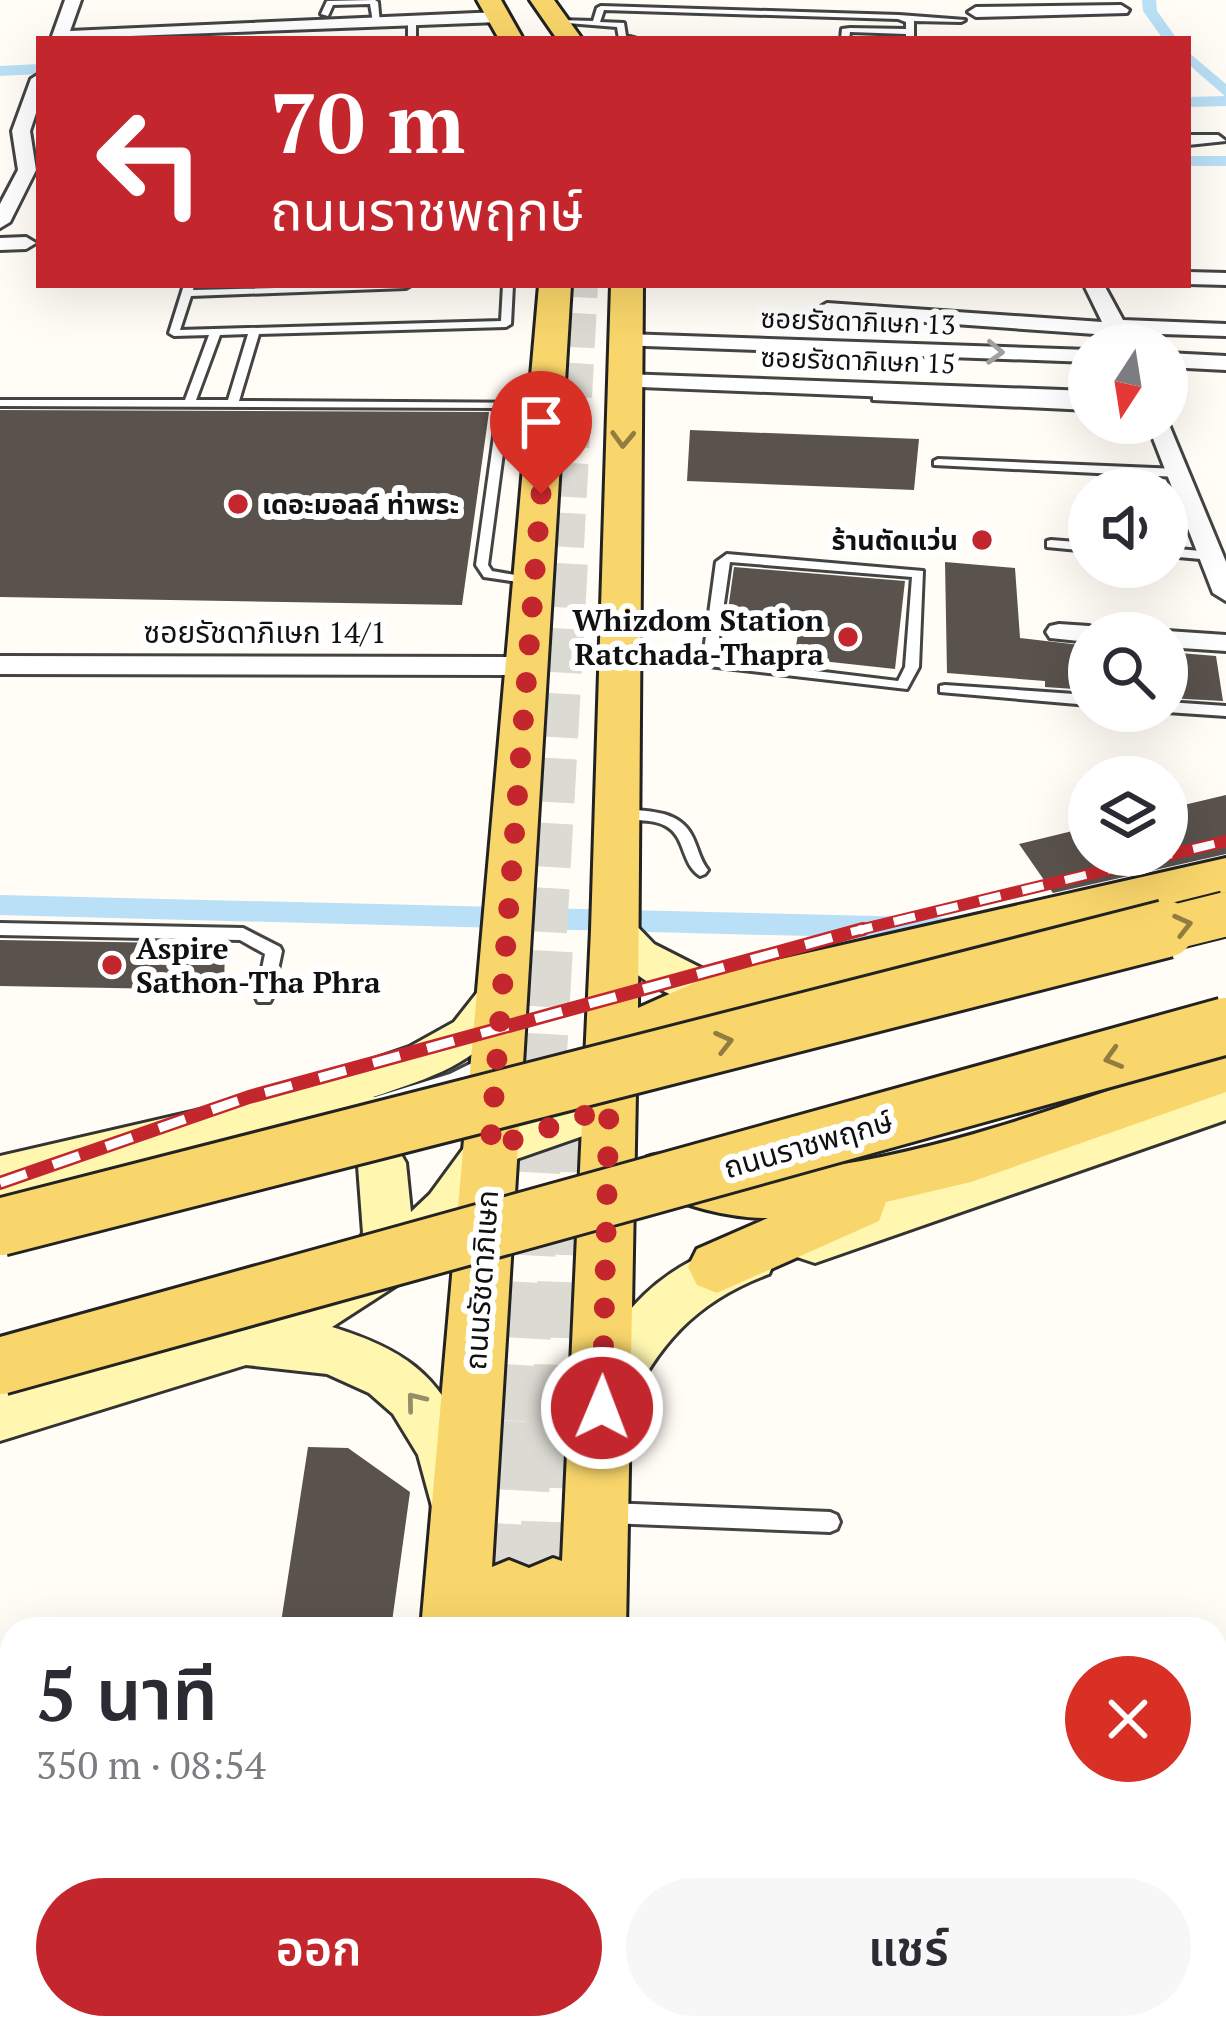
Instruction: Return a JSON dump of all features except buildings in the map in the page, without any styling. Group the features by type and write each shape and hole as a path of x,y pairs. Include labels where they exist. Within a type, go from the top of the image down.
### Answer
{"main road":[{"path":"528,0 560,33"},
{"path":"542,0 560,33"},
{"path":"502,14 528,36"},
{"name":"ถนนรัชดาภิเษก","path":"529,1603 490,1148 476,1068 503,992 555,288"},
{"name":"ถนนรัชดาภิเษก","path":"489,1617 529,1603 594,1513 602,1408 615,930 627,288"},
{"path":"1004,1147 837,1190 729,1192 669,1175 639,1159 622,1141 609,1107 619,1060 630,1042 646,1025 714,994 1226,881"},
{"path":"0,1227 1226,881"},
{"path":"615,930 638,956 714,994"},
{"path":"313,1125 470,1035 503,992"},
{"name":"ถนนราชพฤกษ์","path":"0,1366 1226,1026"},
{"path":"602,1408 632,1341 651,1316 717,1267 1004,1147 1226,1071"},
{"path":"717,1267 918,1209 1226,1100"},
{"path":"0,1415 249,1344 354,1287 452,1207 490,1148 609,1107"},
{"path":"0,1177 313,1125 420,1114 448,1120 490,1148"},
{"path":"313,1125 382,1163 388,1233 354,1287"},
{"path":"249,1344 285,1342 343,1353 393,1374 428,1417 529,1603"}],"street":[{"path":"60,36 73,0"},
{"path":"972,15 1121,10"},
{"path":"81,36 376,22 412,30 502,14"},
{"path":"0,222 27,170 21,131 36,88"},
{"path":"1191,140 1218,140"},
{"path":"0,244 26,243"},
{"path":"1191,278 1226,279"},
{"path":"1096,288 1114,324"},
{"path":"826,309 1068,329"},
{"path":"1188,330 1226,329"},
{"name":"ซอยรัชดาภิเษก 13","path":"626,340 1068,355"},
{"path":"1188,361 1226,363"},
{"name":"ซอยรัชดาภิเษก 15","path":"624,381 1068,401"},
{"path":"1188,497 1226,593"},
{"path":"1058,632 1068,633"},
{"path":"1188,640 1226,643"},
{"name":"ซอยรัชดาภิเษก 14/1","path":"0,665 529,666"}],"lane":[{"path":"326,14 330,3 374,2 376,22"},
{"path":"596,23 601,8 908,18 972,15"},
{"path":"845,36 844,31 850,30 910,36 908,18"},
{"path":"560,33 596,23 622,25 622,36"},
{"path":"242,288 188,289 174,333 506,324 508,288"},
{"path":"232,404 254,333"},
{"path":"190,404 215,334"},
{"path":"877,398 1068,402"},
{"path":"0,403 547,405"},
{"path":"504,405 482,565 488,574 534,582"},
{"path":"938,463 1068,468"},
{"path":"1051,544 1068,545"},
{"path":"1188,554 1212,556"},
{"path":"617,651 902,686 912,667 919,574 724,559 709,660"},
{"path":"945,689 1068,698"},
{"path":"1188,708 1226,711"},
{"path":"615,813 672,820 683,830 692,861 700,870"},
{"path":"0,929 244,934 274,950 264,998"},
{"path":"420,1114 476,1068"},
{"path":"0,1246 319,1163 313,1125 476,1068"},
{"path":"0,1383 354,1287"},
{"path":"594,1513 830,1522"}],"waterway":[{"path":"1149,0 1150,11 1168,36"},
{"path":"1191,59 1226,92"},
{"path":"0,71 36,69"},
{"path":"1191,102 1226,101"},
{"path":"1191,161 1226,161"},
{"path":"0,905 960,929"}],"tunnel":[{"path":"567,547 581,288"},
{"path":"545,932 567,544"},
{"path":"518,1421 546,929"},
{"path":"560,1421 573,1071"},
{"path":"509,1593 519,1418"},
{"path":"553,1591 560,1418"}],"railway":[{"path":"860,930 1226,841"},
{"path":"0,1183 249,1097 860,930"},
{"path":"851,932 860,930"}],"place":[{"name":"เดอะมอลล์ ท่าพระ","path":"238,504"},
{"name":"ร้านตัดแว่น","path":"982,540"},
{"name":"Whizdom Station Ratchada-Thapra","path":"848,637"},
{"name":"Aspire Sathon-Tha Phra","path":"112,965"}],"route":[{"path":"541,494 490,1148 609,1107 602,1408"}]}
